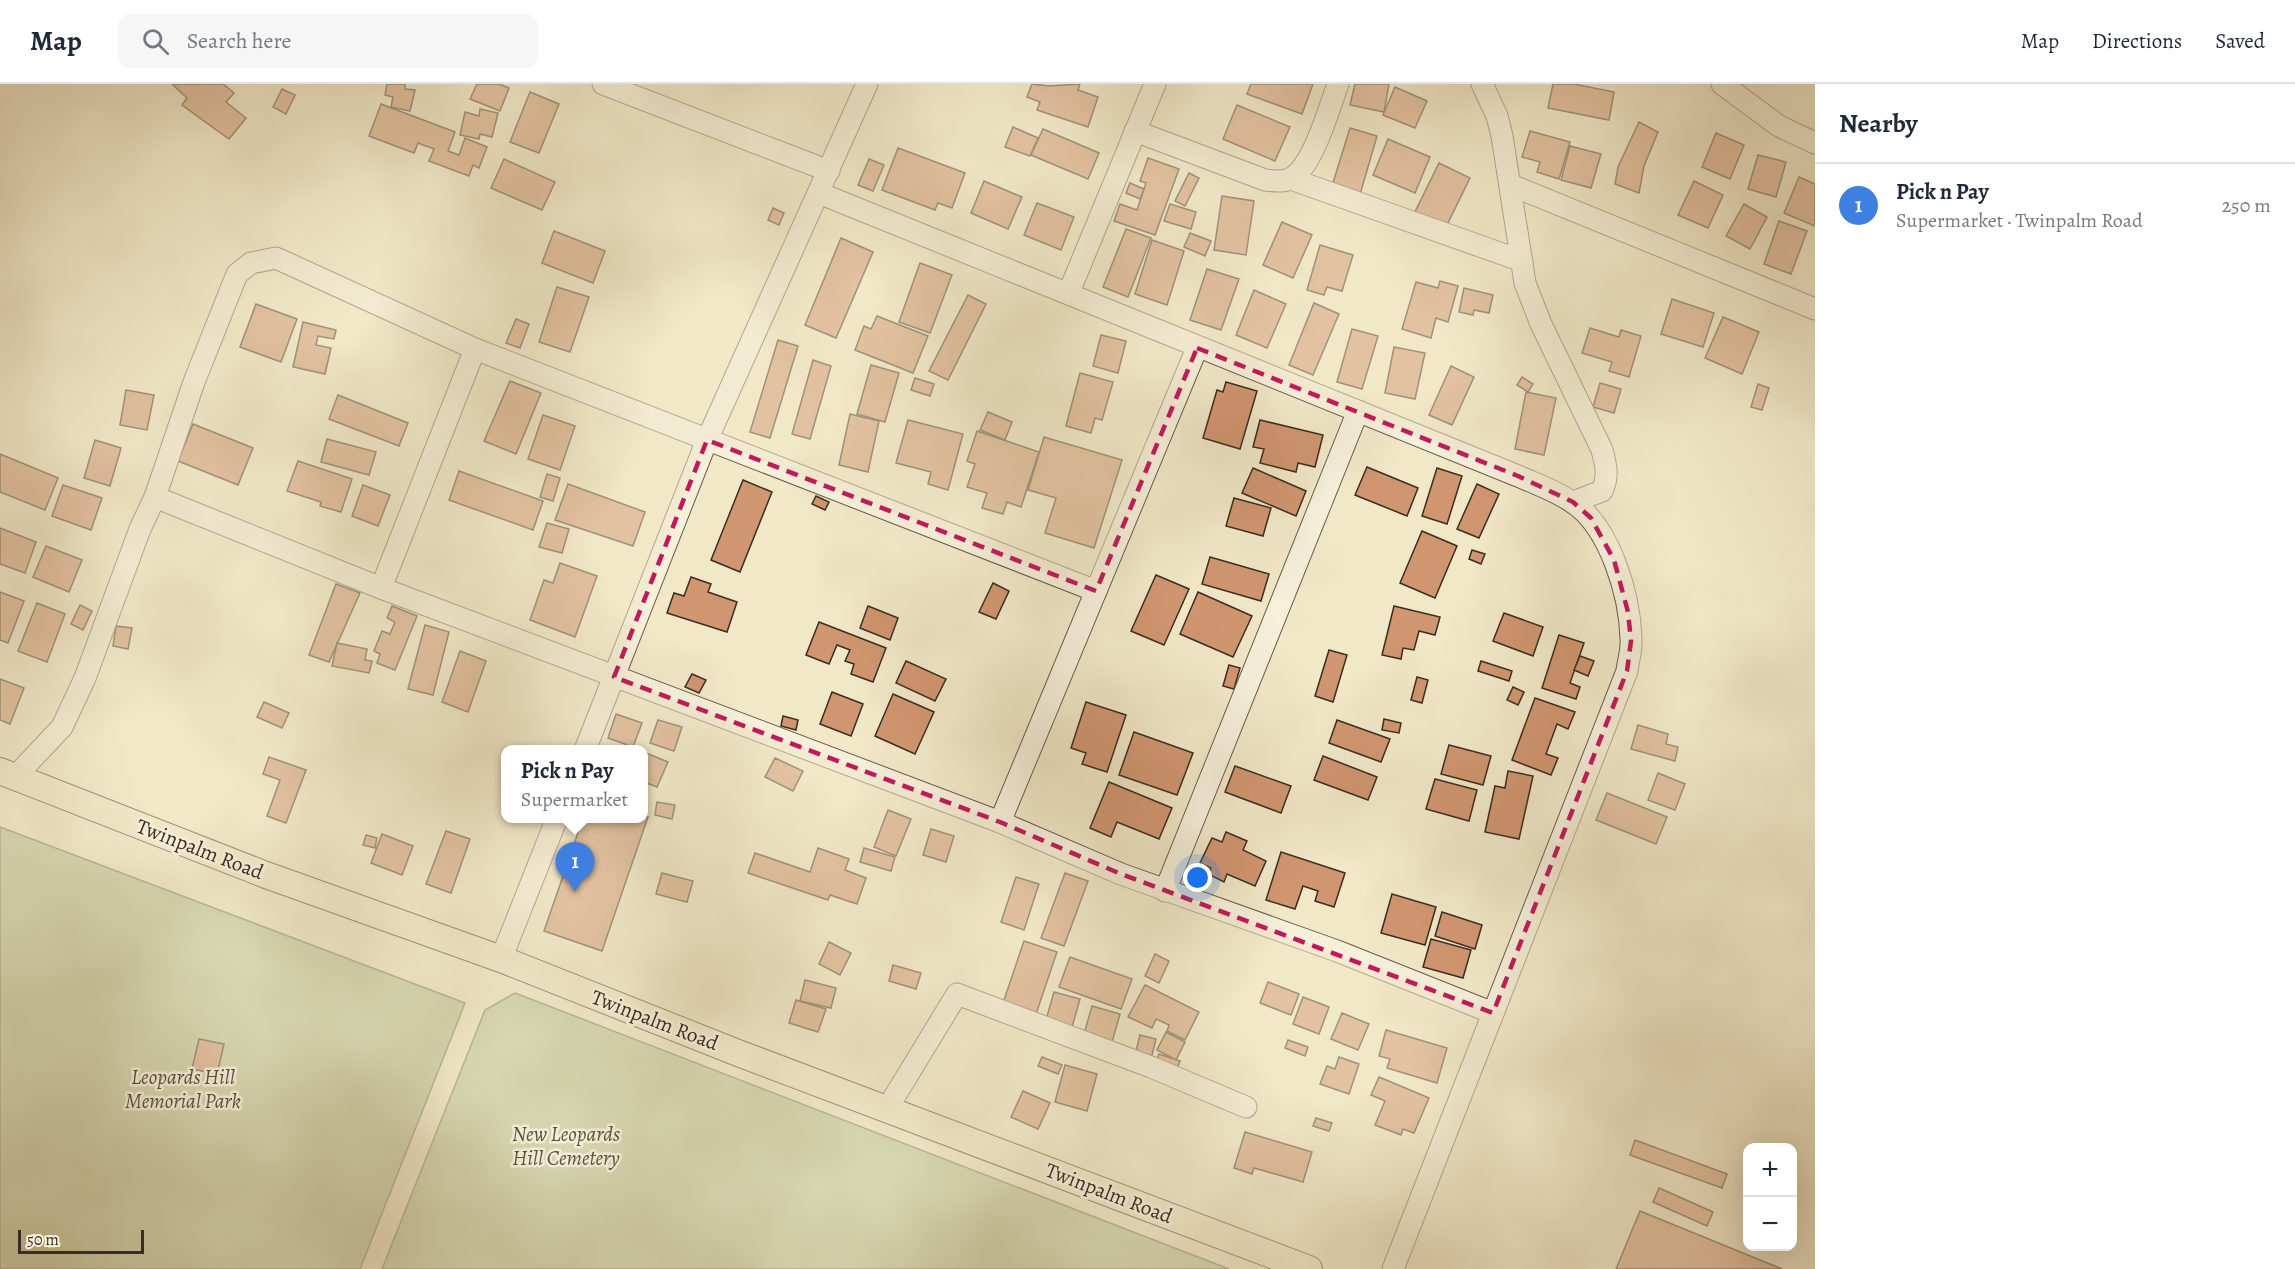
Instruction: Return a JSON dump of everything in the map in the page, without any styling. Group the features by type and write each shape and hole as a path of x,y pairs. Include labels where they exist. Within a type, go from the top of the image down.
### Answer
{"main road":[{"name":"Twinpalm Road","path":"8,774 266,875 501,959 1309,1269"}],"street":[{"path":"603,84 829,171"},
{"path":"587,745 707,440 867,84"},
{"path":"1069,292 1155,84"},
{"path":"1135,131 1265,180 1278,182 1291,178 1302,169 1310,156 1338,84"},
{"path":"1482,84 1497,116 1511,185 1525,283 1540,324 1602,450 1606,464 1607,479 1602,491 1573,502"},
{"path":"1722,84 1779,126 1815,143"},
{"path":"1291,178 1522,261"},
{"path":"1511,185 1815,309"},
{"path":"819,193 1069,292 1197,348 1518,476 1573,502 1591,518 1604,538 1614,560 1628,612 1632,641 1627,671 1393,1269"},
{"path":"8,774 62,727 85,678 140,529 155,497 194,382 237,274 251,263 276,258 475,349 1096,591"},
{"path":"1000,822 1197,348"},
{"path":"381,588 475,349"},
{"path":"1165,891 1358,411"},
{"path":"155,497 381,588 1000,822 1165,891 1328,948 1493,1013"},
{"path":"501,959 555,823"},
{"path":"887,1109 957,994 1151,1067 1246,1107"}],"highlighted area":[{"path":"1197,348 1518,476 1573,502 1591,518 1614,560 1628,612 1631,641 1627,671 1493,1013 1121,874 1000,822 614,677 707,440 1096,591"}],"green space":[{"name":"Leopards Hill Memorial Park","path":"0,827 465,1003 360,1269 0,1269"},
{"name":"New Leopards Hill Cemetery","path":"515,993 1229,1269 382,1269 485,1010"}],"building":[{"path":"172,84 223,84 234,93 226,102 246,118 229,139 182,105 187,98"},
{"path":"387,84 405,84 405,89 415,90 410,111 391,107 393,97 385,95"},
{"path":"477,84 499,84 509,88 500,111 470,99"},
{"path":"1032,84 1049,86 1080,84 1078,90 1098,97 1088,127 1037,110 1040,102 1027,97"},
{"path":"1251,84 1313,84 1302,114 1247,94"},
{"path":"1355,84 1389,84 1384,112 1350,105"},
{"path":"1553,84 1574,84 1614,92 1609,120 1548,108"},
{"path":"1395,87 1427,101 1415,128 1383,115"},
{"path":"282,89 295,95 286,114 273,107"},
{"path":"530,92 559,104 539,153 510,142"},
{"path":"381,104 455,132 448,151 459,155 465,138 487,147 479,168 473,165 469,176 429,161 434,149 418,143 414,153 369,136"},
{"path":"1237,105 1290,127 1275,161 1223,139"},
{"path":"480,109 498,113 492,137 480,134 479,139 460,135 465,112 479,116"},
{"path":"1639,122 1658,132 1644,166 1639,193 1615,184 1618,167"},
{"path":"1013,127 1038,138 1030,156 1005,147"},
{"path":"1350,128 1377,136 1359,198 1331,189"},
{"path":"1043,129 1099,153 1088,179 1031,155"},
{"path":"1530,131 1570,142 1559,179 1537,172 1540,162 1522,157"},
{"path":"1716,133 1744,145 1730,179 1702,167"},
{"path":"1388,139 1430,157 1415,193 1373,175"},
{"path":"1570,146 1601,154 1591,188 1561,180"},
{"path":"898,148 965,173 952,208 938,203 935,210 882,190"},
{"path":"1758,155 1786,162 1776,197 1748,189"},
{"path":"1148,158 1179,169 1155,235 1114,221 1120,204 1137,210 1146,183 1140,181"},
{"path":"504,159 555,182 542,210 491,188"},
{"path":"869,159 884,165 873,191 858,185"},
{"path":"1439,163 1470,178 1445,229 1414,214"},
{"path":"1189,173 1199,178 1185,206 1175,201"},
{"path":"1799,177 1815,184 1815,226 1784,213"},
{"path":"984,181 1022,197 1008,229 971,213"},
{"path":"1694,181 1723,195 1708,228 1678,215"},
{"path":"1130,183 1144,189 1140,199 1126,193"},
{"path":"1222,196 1254,201 1246,255 1214,250"},
{"path":"1037,203 1074,217 1061,250 1024,235"},
{"path":"1170,204 1196,212 1191,229 1164,221"},
{"path":"1744,204 1767,217 1750,249 1726,236"},
{"path":"773,208 784,213 779,225 768,220"},
{"path":"1779,221 1807,231 1791,274 1764,264"},
{"path":"1282,222 1312,235 1293,278 1263,265"},
{"path":"1126,229 1151,238 1128,297 1103,287"},
{"path":"554,231 605,251 593,283 542,263"},
{"path":"1190,233 1211,241 1205,256 1184,247"},
{"path":"841,238 873,252 836,338 805,325"},
{"path":"1152,240 1184,251 1167,305 1135,294"},
{"path":"1320,245 1353,255 1342,291 1327,287 1324,295 1307,290"},
{"path":"920,263 952,275 930,333 899,322"},
{"path":"1207,269 1239,279 1221,330 1190,320"},
{"path":"1440,281 1458,286 1448,322 1436,318 1431,338 1402,329 1416,282 1438,288"},
{"path":"557,287 589,297 570,352 539,342"},
{"path":"1464,288 1493,295 1489,313 1474,310 1473,315 1459,312"},
{"path":"1254,290 1286,304 1267,348 1236,335"},
{"path":"968,295 986,304 948,380 929,371"},
{"path":"1672,299 1714,313 1703,347 1661,334"},
{"path":"1314,303 1339,314 1313,375 1289,365"},
{"path":"256,304 297,319 281,362 240,347"},
{"path":"877,316 928,336 913,373 855,350 864,326 871,329"},
{"path":"1723,317 1759,332 1742,374 1705,358"},
{"path":"516,319 529,324 520,348 506,343"},
{"path":"303,322 336,330 334,339 318,336 316,345 331,348 325,374 293,367"},
{"path":"1590,328 1619,337 1621,330 1641,336 1629,377 1609,371 1612,362 1582,353"},
{"path":"1352,329 1378,336 1362,389 1337,382"},
{"path":"1101,335 1126,341 1118,373 1093,366"},
{"path":"778,340 798,346 770,438 750,432"},
{"path":"1394,347 1425,353 1415,399 1385,393"},
{"path":"813,360 831,366 810,439 792,434"},
{"path":"871,365 899,373 885,422 857,414"},
{"path":"1451,366 1474,377 1452,425 1429,415"},
{"path":"1080,373 1113,382 1102,420 1095,418 1091,433 1066,426"},
{"path":"1522,377 1533,384 1528,392 1517,385"},
{"path":"915,378 934,384 930,396 911,390"},
{"path":"510,381 541,393 516,454 484,441"},
{"path":"1226,382 1257,391 1240,449 1203,438 1217,390 1223,392"},
{"path":"1600,383 1621,389 1614,413 1593,407"},
{"path":"1758,384 1769,388 1762,410 1751,407"},
{"path":"126,390 154,395 147,430 120,425"},
{"path":"1526,392 1556,398 1544,455 1515,449"},
{"path":"338,395 408,423 399,446 329,419"},
{"path":"988,412 1012,422 1005,440 980,430"},
{"path":"850,414 879,421 868,472 839,465"},
{"path":"543,415 575,426 560,470 528,459"},
{"path":"908,420 963,434 948,490 928,484 931,472 896,463"},
{"path":"1260,420 1323,435 1315,467 1298,463 1296,472 1260,463 1264,449 1253,447"},
{"path":"193,424 253,448 238,485 178,461"},
{"path":"977,431 1039,452 1021,507 1007,502 1003,514 982,508 987,493 967,487 975,464 967,461"},
{"path":"1044,437 1122,460 1094,548 1045,533 1056,498 1028,490"},
{"path":"327,439 376,452 369,475 321,462"},
{"path":"95,440 121,448 110,486 84,478"},
{"path":"0,454 58,478 45,510 0,492"},
{"path":"298,461 352,479 341,512 320,506 321,502 287,491"},
{"path":"1367,467 1418,488 1407,516 1355,495"},
{"path":"1253,468 1306,491 1296,516 1242,493"},
{"path":"1437,468 1462,476 1447,524 1422,516"},
{"path":"459,471 543,501 533,530 449,500"},
{"path":"547,474 560,478 553,501 540,497"},
{"path":"743,480 772,492 740,572 711,560"},
{"path":"568,484 645,512 633,546 555,520"},
{"path":"1477,484 1499,494 1479,538 1457,529"},
{"path":"63,485 102,498 91,530 52,516"},
{"path":"363,485 390,495 378,526 352,516"},
{"path":"816,496 829,502 825,510 812,504"},
{"path":"1234,498 1271,508 1263,536 1226,526"},
{"path":"547,523 569,529 562,553 539,547"},
{"path":"0,528 36,542 25,573 0,564"},
{"path":"1422,531 1457,546 1435,598 1400,583"},
{"path":"46,546 82,560 69,592 33,577"},
{"path":"1472,550 1485,554 1481,564 1469,559"},
{"path":"1210,557 1269,574 1261,601 1202,584"},
{"path":"560,563 597,576 575,637 530,620 544,580 553,583"},
{"path":"1156,575 1189,589 1164,645 1131,631"},
{"path":"691,577 711,584 708,592 737,602 727,632 667,613 674,593 684,596"},
{"path":"993,583 1009,591 996,619 979,612"},
{"path":"336,584 360,593 329,662 309,655"},
{"path":"0,592 24,601 8,643 0,640"},
{"path":"1198,592 1252,616 1233,657 1180,634"},
{"path":"37,603 65,614 47,662 18,651"},
{"path":"80,605 92,611 83,630 71,624"},
{"path":"392,606 417,616 395,670 377,663 380,654 374,651 382,631 390,634 395,622 387,618"},
{"path":"868,606 898,618 890,640 860,628"},
{"path":"1394,606 1440,617 1435,635 1419,631 1414,650 1403,648 1401,659 1382,655"},
{"path":"1504,613 1543,627 1533,656 1493,641"},
{"path":"819,622 886,648 873,682 851,674 854,664 845,661 850,650 837,645 829,664 806,655"},
{"path":"425,625 449,632 433,695 408,689"},
{"path":"116,626 132,628 128,649 113,646"},
{"path":"1559,635 1584,643 1570,683 1580,687 1576,699 1542,688"},
{"path":"337,643 367,649 365,660 372,661 369,673 332,666"},
{"path":"1329,650 1347,655 1333,702 1315,696"},
{"path":"460,651 486,661 468,712 442,702"},
{"path":"1580,656 1594,661 1588,676 1574,670"},
{"path":"906,661 946,679 935,701 896,683"},
{"path":"1481,661 1512,671 1509,681 1478,671"},
{"path":"1229,665 1240,668 1234,689 1223,686"},
{"path":"692,674 706,680 699,693 685,687"},
{"path":"1417,677 1428,680 1422,703 1411,700"},
{"path":"0,679 24,688 10,724 0,720"},
{"path":"1513,687 1524,692 1518,705 1507,700"},
{"path":"832,692 863,704 851,736 820,724"},
{"path":"893,694 934,712 915,754 875,736"},
{"path":"1535,698 1575,712 1568,729 1557,724 1546,754 1558,758 1551,775 1512,760"},
{"path":"264,702 289,713 282,728 257,717"},
{"path":"1086,702 1126,715 1107,772 1082,764 1086,753 1071,748"},
{"path":"616,714 642,723 634,745 608,738"},
{"path":"783,716 798,720 796,730 781,726"},
{"path":"1384,719 1401,723 1399,733 1382,730"},
{"path":"658,720 682,727 674,751 650,743"},
{"path":"1337,720 1390,739 1381,762 1329,743"},
{"path":"1638,725 1668,734 1666,744 1678,747 1675,761 1631,749"},
{"path":"1134,732 1193,753 1177,795 1119,775"},
{"path":"1449,745 1491,756 1483,785 1441,774"},
{"path":"648,754 668,762 657,787 648,784"},
{"path":"1323,756 1377,777 1368,800 1314,780"},
{"path":"269,757 306,770 286,823 267,816 280,780 263,774"},
{"path":"775,758 803,771 793,791 765,777"},
{"path":"1235,766 1291,786 1281,813 1225,792"},
{"path":"1508,771 1533,776 1519,839 1485,832 1495,786 1505,788"},
{"path":"1658,773 1685,784 1675,810 1648,800"},
{"path":"1435,779 1477,790 1469,821 1426,809"},
{"path":"1109,782 1172,808 1159,839 1117,822 1111,837 1090,828"},
{"path":"1607,793 1667,817 1656,844 1596,820"},
{"path":"657,802 675,805 672,819 655,815"},
{"path":"888,810 911,819 896,856 874,847"},
{"path":"581,823 646,823 602,951 544,931"},
{"path":"931,829 954,836 946,862 923,855"},
{"path":"446,831 470,839 451,893 426,884"},
{"path":"1226,832 1247,841 1243,850 1266,861 1255,886 1227,874 1224,882 1208,874 1211,868 1200,863 1212,838 1222,842"},
{"path":"382,834 413,846 402,875 371,863"},
{"path":"366,835 377,838 375,848 363,845"},
{"path":"818,848 849,859 845,870 866,878 857,904 830,895 828,900 748,873 755,853 810,872"},
{"path":"864,848 895,857 891,871 860,862"},
{"path":"1281,852 1345,873 1334,907 1315,901 1318,891 1303,886 1295,909 1266,900"},
{"path":"662,873 693,881 687,902 656,894"},
{"path":"1065,873 1088,881 1064,946 1041,938"},
{"path":"1016,877 1039,884 1024,930 1001,922"},
{"path":"1392,894 1436,907 1425,945 1381,933"},
{"path":"1442,912 1482,925 1475,949 1435,936"},
{"path":"1431,939 1471,950 1463,978 1423,967"},
{"path":"1024,941 1057,952 1036,1014 1003,1003"},
{"path":"829,942 851,953 840,975 819,964"},
{"path":"1155,954 1169,961 1159,983 1145,976"},
{"path":"1070,957 1132,979 1121,1009 1059,987"},
{"path":"893,965 921,973 916,989 889,981"},
{"path":"805,980 836,988 831,1008 800,1001"},
{"path":"1268,982 1299,994 1291,1015 1260,1003"},
{"path":"1145,985 1199,1012 1185,1040 1167,1031 1169,1025 1156,1019 1152,1028 1128,1017"},
{"path":"1054,992 1080,999 1072,1027 1046,1020"},
{"path":"1303,997 1329,1007 1319,1034 1293,1024"},
{"path":"796,1000 826,1009 818,1032 789,1023"},
{"path":"1092,1006 1120,1014 1112,1042 1084,1034"},
{"path":"1342,1013 1369,1024 1358,1050 1331,1039"},
{"path":"1386,1030 1447,1048 1437,1083 1387,1068 1390,1059 1379,1056"},
{"path":"1166,1032 1185,1042 1176,1060 1157,1050"},
{"path":"1140,1035 1156,1039 1151,1059 1135,1055"},
{"path":"199,1039 224,1044 217,1074 192,1069"},
{"path":"1288,1040 1308,1047 1305,1056 1285,1048"},
{"path":"1159,1054 1180,1061 1175,1074 1154,1066"},
{"path":"1042,1057 1062,1065 1058,1074 1038,1066"},
{"path":"1339,1057 1359,1064 1349,1094 1320,1084 1327,1066 1335,1069"},
{"path":"1065,1065 1097,1074 1087,1111 1055,1102"},
{"path":"1379,1077 1429,1098 1414,1133 1403,1129 1401,1135 1375,1125 1385,1101 1371,1095"},
{"path":"1023,1091 1050,1103 1038,1129 1011,1117"},
{"path":"1316,1118 1332,1123 1329,1131 1313,1126"},
{"path":"1245,1132 1312,1152 1303,1182 1254,1168 1252,1174 1234,1168"},
{"path":"1635,1140 1727,1174 1722,1188 1630,1155"},
{"path":"1659,1188 1713,1212 1707,1226 1653,1202"},
{"path":"1640,1211 1782,1269 1616,1269"}],"place":[{"name":"Pick n Pay","path":"575,892"}]}
